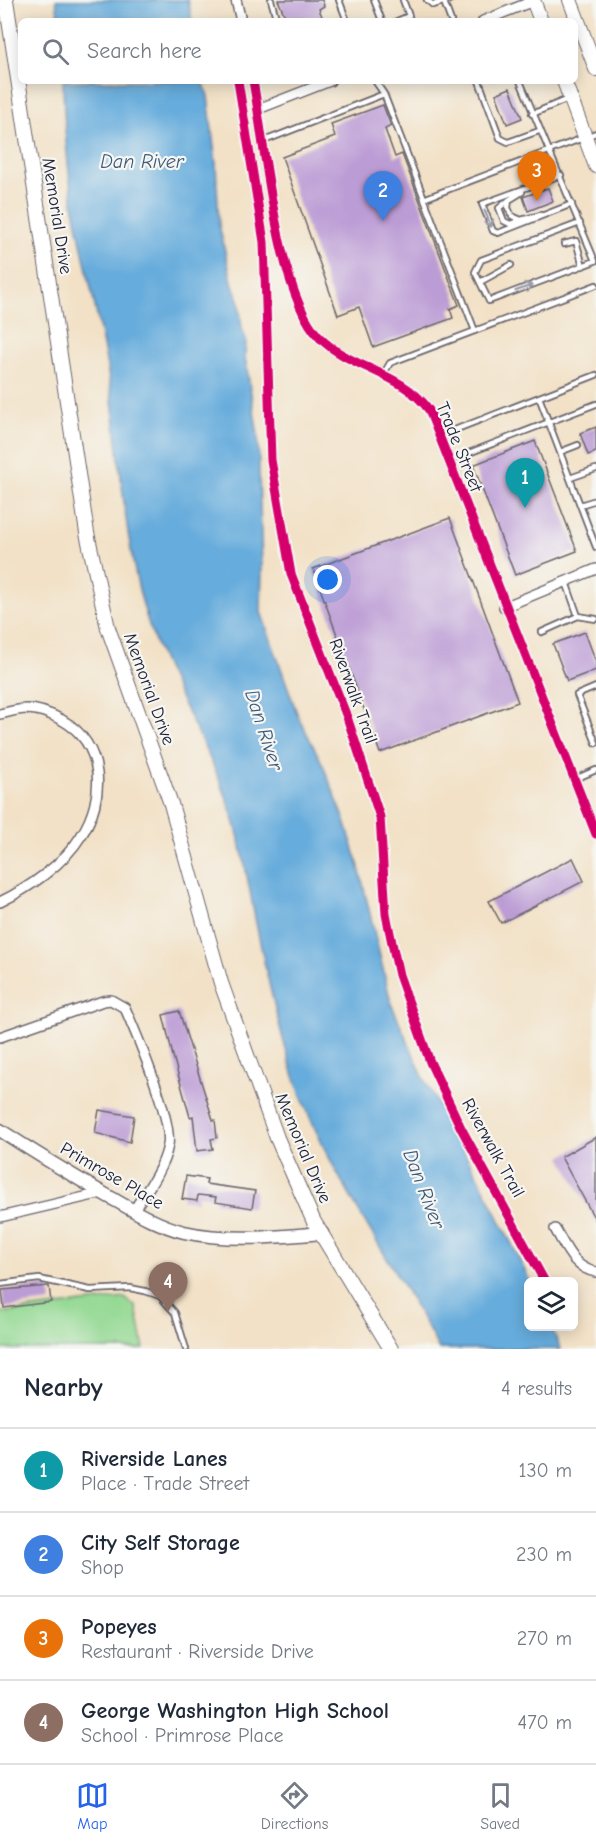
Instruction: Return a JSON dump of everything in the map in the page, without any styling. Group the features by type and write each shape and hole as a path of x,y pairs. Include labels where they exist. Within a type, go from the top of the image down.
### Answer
{"main road":[{"name":"Memorial Drive","path":"6,0 18,79"},
{"path":"570,0 577,18"},
{"path":"533,1 540,18"},
{"path":"578,21 596,69"},
{"name":"Memorial Drive","path":"19,84 87,533 108,628 171,804 208,938 241,1040 277,1138 322,1233 392,1349"},
{"path":"565,84 590,136 596,166"}],"street":[{"path":"236,0 240,18"},
{"path":"498,18 533,1"},
{"name":"Trade Street","path":"254,84 274,210 295,301 303,318 321,339 333,348 405,386 421,399 429,410 504,607 596,834"},
{"path":"258,109 322,84"},
{"path":"504,607 596,569"},
{"path":"0,714 26,709 40,711 66,722 86,741 93,753 99,779 96,803 87,825 72,849 17,894 0,902"},
{"path":"0,1037 104,1001 119,1003 125,1008 154,1082 169,1139 164,1158 134,1211"},
{"name":"Primrose Place","path":"0,1130 102,1193 164,1226 200,1235 276,1237 322,1233"},
{"path":"0,1217 102,1193"},
{"path":"555,1229 575,1263 586,1270 596,1272"}],"lane":[{"path":"271,0 276,18"},
{"path":"339,0 346,18"},
{"path":"374,0 381,18"},
{"path":"403,0 409,16 404,18"},
{"path":"427,0 433,4 446,1 450,18"},
{"path":"377,84 384,94 426,198 475,331"},
{"path":"480,84 500,138 508,142 539,131"},
{"path":"521,84 539,131 561,175 596,262 489,302 475,272 481,260 580,223"},
{"path":"264,141 384,94"},
{"path":"532,114 570,98"},
{"path":"426,198 590,136"},
{"path":"561,175 482,204 493,231 504,233 572,204"},
{"path":"532,186 500,205 504,221 510,224 548,214"},
{"path":"509,200 508,207 512,216 521,220"},
{"path":"564,244 576,241 583,266"},
{"path":"480,282 511,265"},
{"path":"383,375 390,363 596,285"},
{"path":"439,436 596,375"},
{"path":"539,397 580,506 593,533 596,547"},
{"path":"448,461 596,404"},
{"path":"560,452 578,445"},
{"path":"570,478 596,469"},
{"path":"580,506 596,500"},
{"path":"566,582 578,616"},
{"path":"542,632 578,616 596,619"},
{"path":"596,687 577,695 596,743"},
{"path":"575,779 596,770"},
{"path":"0,1284 39,1279 90,1290 130,1288 160,1296 175,1313 186,1349"}],"green space":[{"path":"125,1298 136,1307 144,1349 0,1349 0,1313"}],"water":[{"path":"56,0 188,0 191,18 59,18"},
{"name":"Dan River","path":"63,84 204,84 208,96 216,164 219,225 233,286 239,300 242,330 246,340 245,357 258,435 261,612 298,716 322,763 344,818 358,863 391,1003 424,1079 484,1188 528,1277 524,1277 524,1331 553,1331 561,1349 439,1349 342,1182 308,1112 294,1076 277,1016 233,815 219,778 153,637 137,583 131,553 108,373 78,229 66,145"}],"building":[{"path":"278,0 322,0 324,6 319,9 323,18 286,18"},
{"path":"510,88 522,118 507,124 496,94"},
{"path":"383,105 391,126 385,129 395,157 402,154 459,305 450,309 453,318 373,347 359,307 338,315 282,157 335,137 331,124"},
{"path":"548,188 553,201 528,211 523,197"},
{"path":"596,427 596,452 588,455 580,433"},
{"path":"535,441 577,551 515,575 473,465"},
{"path":"450,518 518,702 380,753 313,569"},
{"path":"585,632 596,662 596,670 567,681 553,644"},
{"path":"573,858 584,881 501,923 489,901"},
{"path":"179,1011 213,1120 215,1120 217,1138 211,1139 213,1149 197,1151 193,1116 190,1117 173,1056 163,1015"},
{"path":"99,1110 134,1116 130,1142 95,1133"},
{"path":"596,1137 596,1221 561,1157"},
{"path":"186,1176 207,1179 206,1184 255,1191 252,1208 215,1202 216,1197 198,1195 197,1201 182,1199"},
{"path":"49,1286 51,1302 4,1308 2,1290"}],"cycle path":[{"name":"Riverwalk Trail","path":"238,84 264,242 271,460 291,574 347,717 380,817 386,914 399,975 430,1062 461,1128 542,1277"},
{"path":"253,84 268,179 283,254 293,289 305,317 320,338 332,348 405,387 429,410 596,834"}],"place":[{"name":"Popeyes","path":"537,201"},
{"name":"City Self Storage","path":"383,221"},
{"name":"Riverside Lanes","path":"525,508"},
{"name":"George Washington High School","path":"168,1312"}]}
